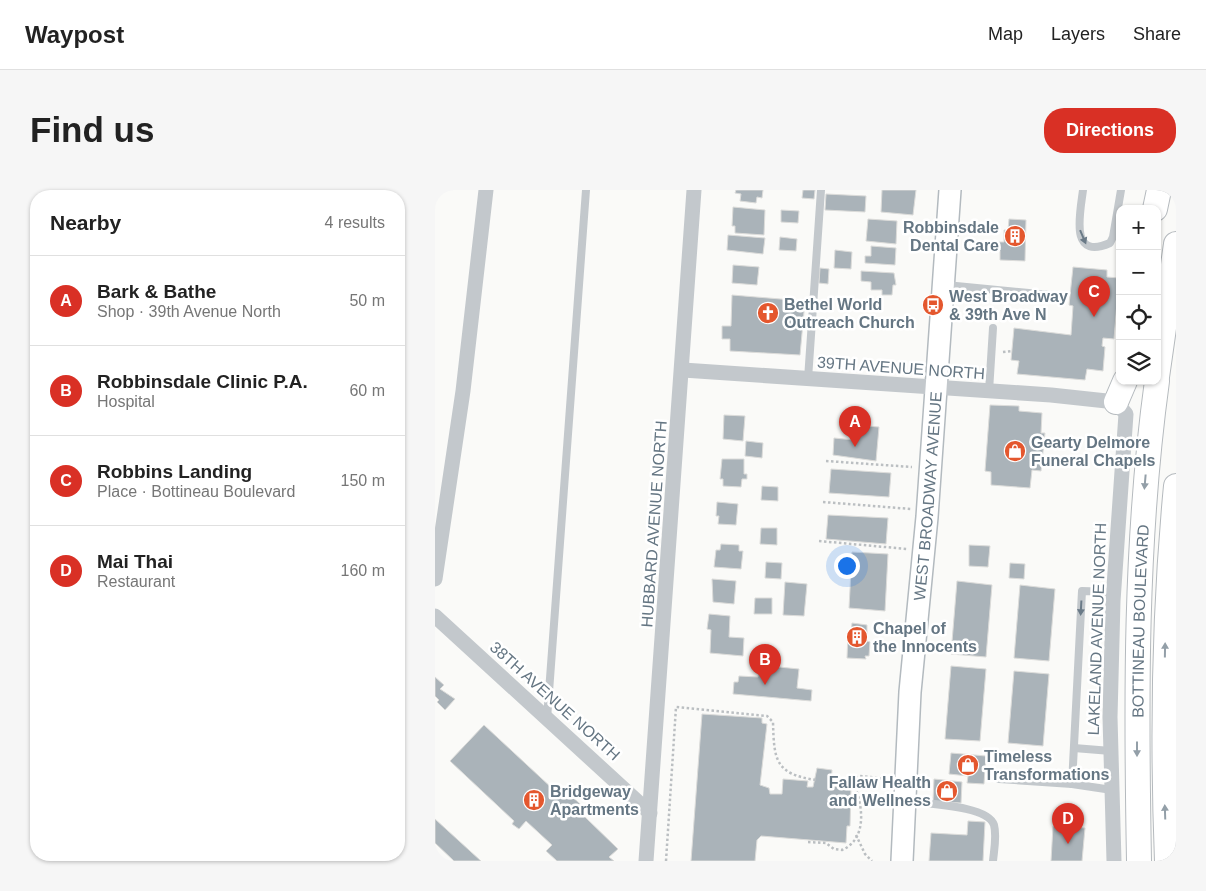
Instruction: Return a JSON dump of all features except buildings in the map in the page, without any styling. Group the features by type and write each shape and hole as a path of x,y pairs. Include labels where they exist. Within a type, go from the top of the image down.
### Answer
{"main road":[{"path":"1156,205 1159,190"},
{"path":"1161,349 1176,244"},
{"name":"BOTTINEAU BOULEVARD","path":"1139,861 1136,658 1144,499 1157,385"},
{"name":"BOTTINEAU BOULEVARD","path":"1167,861 1164,702 1170,555 1176,486"}],"street":[{"path":"435,580 463,391 486,190"},
{"name":"HUBBARD AVENUE NORTH","path":"646,861 683,370 694,190"},
{"name":"WEST BROADWAY AVENUE","path":"902,861 915,627 927,517 950,190"},
{"name":"39TH AVENUE NORTH","path":"683,370 989,391 1121,392"},
{"name":"LAKELAND AVENUE NORTH","path":"1114,861 1111,751 1113,592 1126,414 1121,392"},
{"name":"38TH AVENUE NORTH","path":"435,616 651,813"}],"lane":[{"path":"547,719 586,190"},
{"path":"808,379 821,190"},
{"path":"1083,190 1078,225 1084,243 1088,247 1095,248 1110,243 1113,237 1121,190"},
{"path":"944,285 1050,295"},
{"path":"989,391 993,328"},
{"path":"1072,784 1082,591 1113,592"},
{"path":"1074,748 1111,751"},
{"path":"999,780 1072,784 1112,790"},
{"path":"906,801 963,808 990,818 994,826 993,861"}],"path":[{"path":"826,461 913,467"},
{"path":"823,502 911,509"},
{"path":"819,541 907,549"},
{"path":"666,861 676,707 767,716 773,722 774,752 779,764 787,772 799,778 816,780"},
{"path":"831,782 841,782 860,776 892,780"},
{"path":"808,842 826,843 834,849 841,850 851,844 862,813 860,800 851,778"},
{"path":"856,834 865,854 872,861"}],"place":[{"name":"Robbinsdale Dental Care","path":"1015,236"},
{"name":"West Broadway & 39th Ave N","path":"933,305"},
{"name":"Bethel World Outreach Church","path":"768,313"},
{"name":"Robbins Landing","path":"1094,317"},
{"name":"Bark & Bathe","path":"855,447"},
{"name":"Gearty Delmore Funeral Chapels","path":"1015,451"},
{"name":"Chapel of the Innocents","path":"857,637"},
{"name":"Robbinsdale Clinic P.A.","path":"765,685"},
{"name":"Timeless Transformations","path":"968,765"},
{"name":"Fallaw Health and Wellness","path":"947,791"},
{"name":"Bridgeway Apartments","path":"534,800"},
{"name":"Mai Thai","path":"1068,844"}]}
